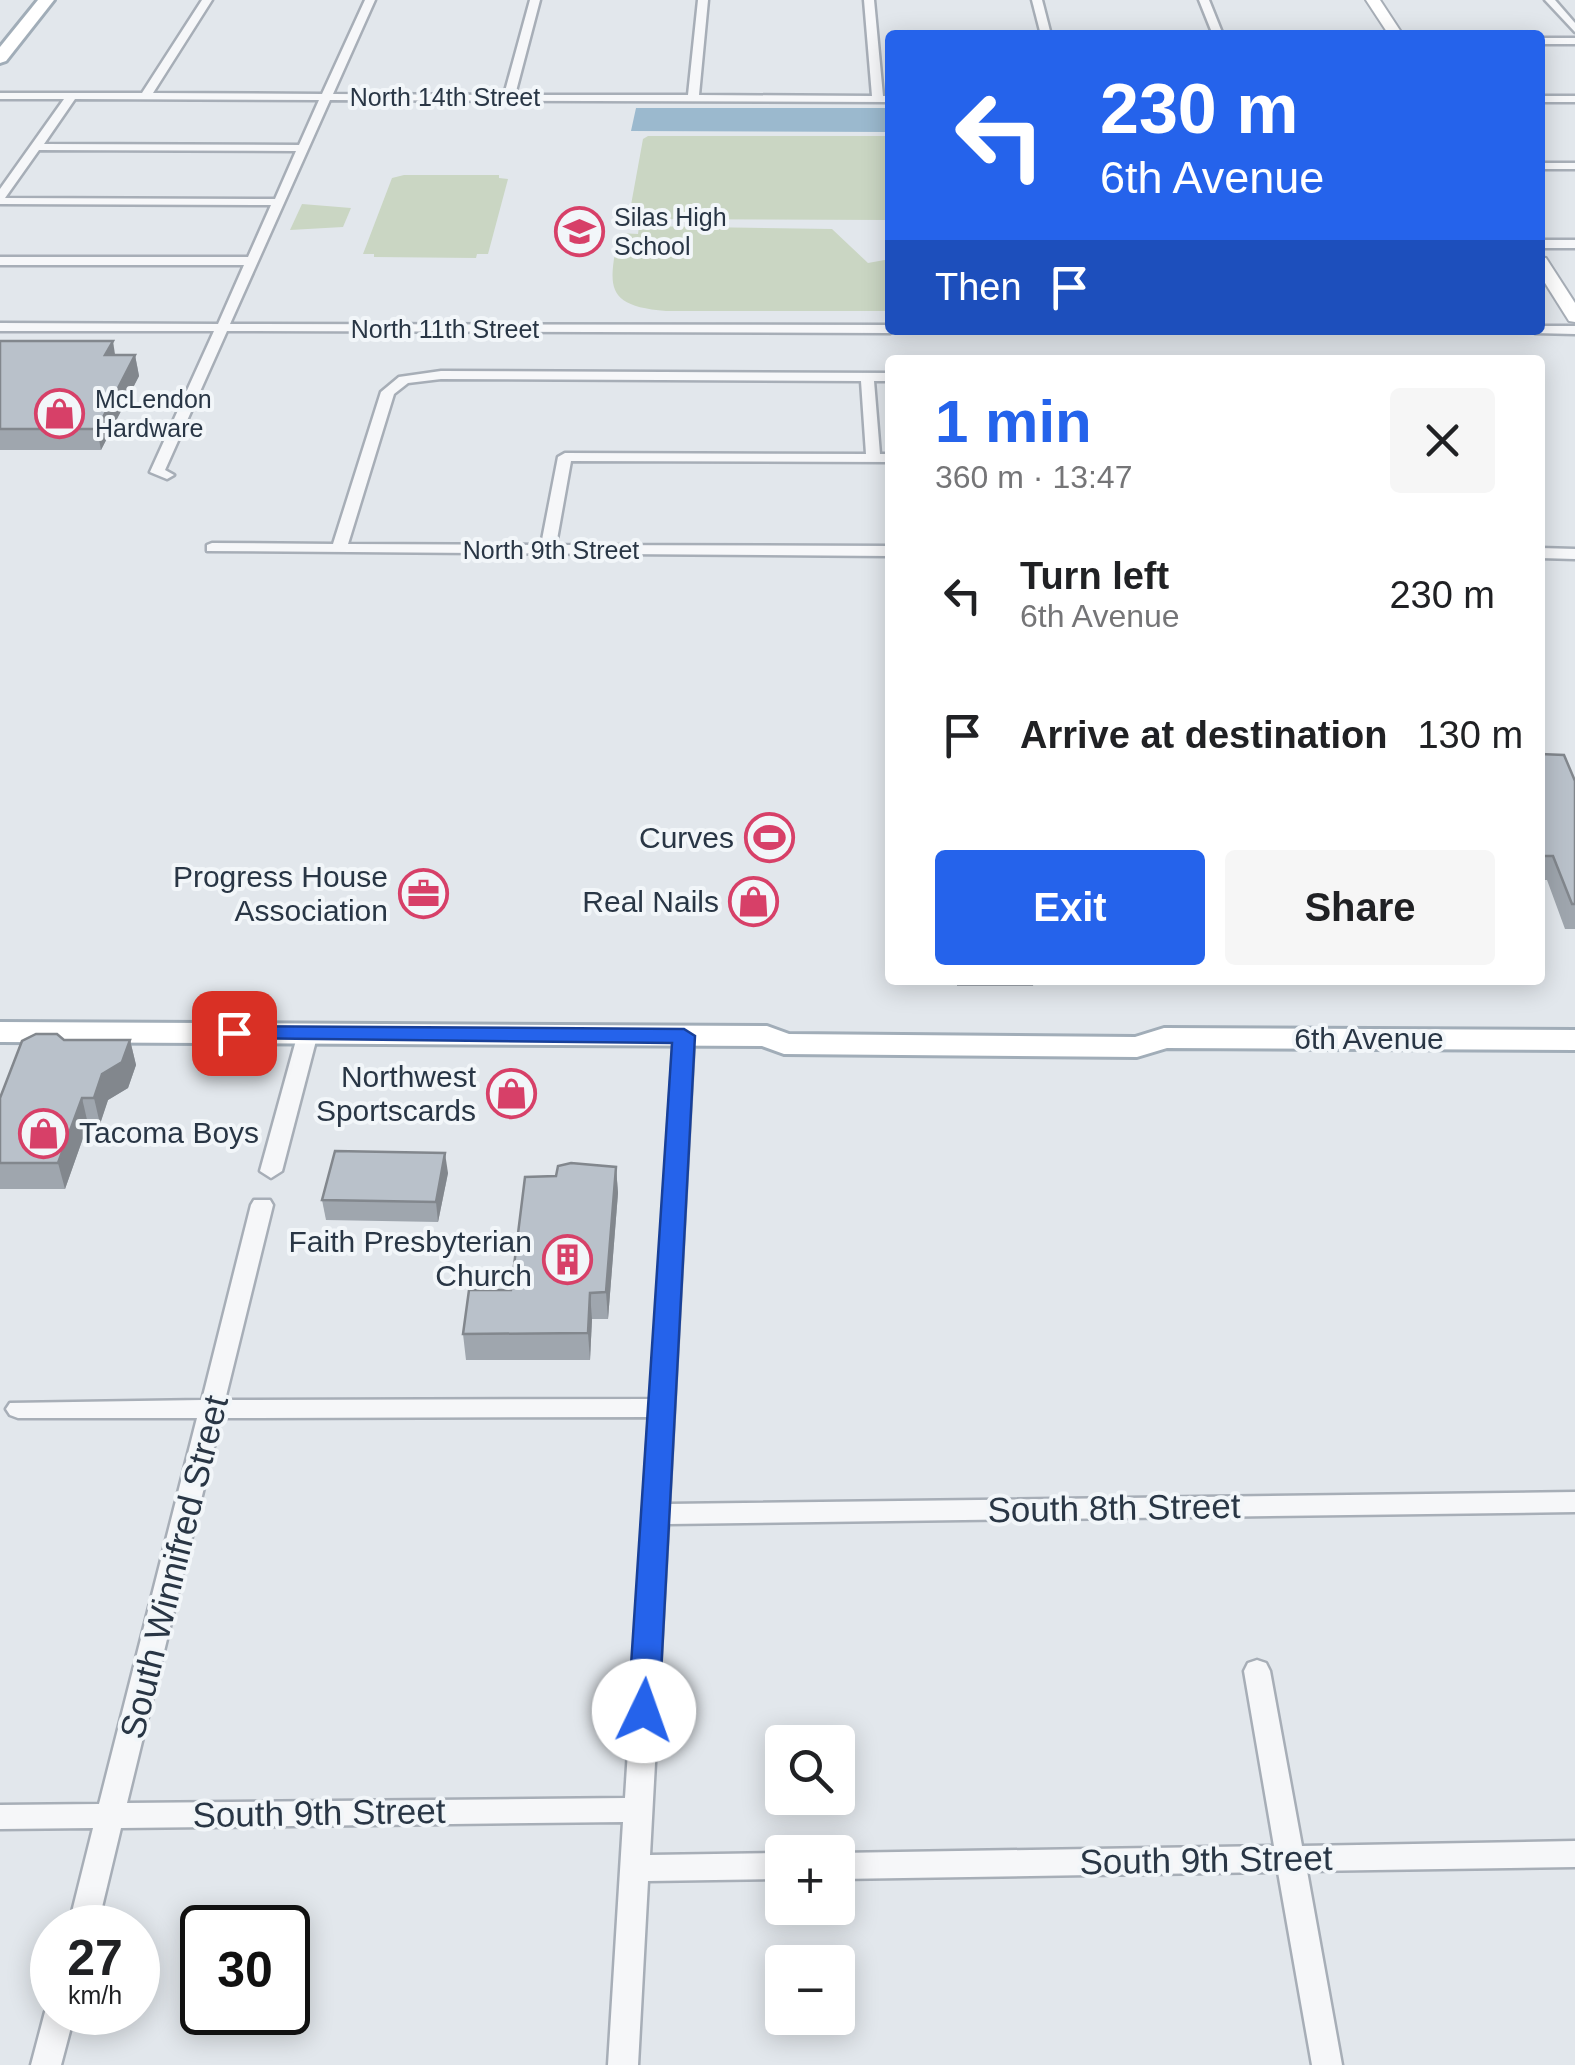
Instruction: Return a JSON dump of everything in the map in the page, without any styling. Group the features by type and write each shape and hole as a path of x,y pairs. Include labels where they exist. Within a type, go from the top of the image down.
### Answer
{"main road":[{"path":"0,29 24,0"},
{"path":"3,53 46,0"},
{"name":"6th Avenue","path":"0,1032 767,1036 784,1044 1118,1047 1137,1047 1164,1038 1575,1040"}],"street":[{"path":"146,96 207,0"},
{"path":"168,475 157,472 370,0"},
{"path":"509,97 535,0"},
{"path":"693,98 703,0"},
{"path":"869,0 884,99"},
{"path":"1037,0 1045,30"},
{"path":"1204,0 1216,30"},
{"path":"1374,0 1393,30"},
{"path":"1550,0 1575,29"},
{"path":"1545,41 1575,41"},
{"name":"North 14th Street","path":"0,96 884,99"},
{"path":"0,199 72,96"},
{"path":"1545,99 1575,100"},
{"path":"35,147 304,148"},
{"path":"1545,166 1575,166"},
{"path":"0,199 281,202"},
{"path":"1545,244 1575,244"},
{"path":"0,261 254,261"},
{"path":"1545,270 1575,317"},
{"name":"North 11th Street","path":"0,327 885,329"},
{"path":"1545,330 1575,330"},
{"path":"338,549 384,398 395,384 414,377 885,377"},
{"path":"867,377 873,458"},
{"path":"548,550 565,457 885,458"},
{"name":"North 9th Street","path":"212,548 885,551"},
{"path":"1545,553 1575,554"},
{"path":"271,1171 308,1033"},
{"path":"624,2065 659,1408 684,1036"},
{"name":"South Winnifred Street","path":"88,1905 262,1205"},
{"path":"18,1409 659,1408"},
{"name":"South 8th Street","path":"654,1514 1575,1502"},
{"path":"1257,1671 1327,2065"},
{"name":"South 9th Street","path":"0,1817 638,1810"},
{"name":"South 9th Street","path":"855,1866 1575,1854"},
{"path":"636,1868 765,1866"},
{"path":"46,2065 54,2035"}],"green space":[{"path":"885,136 885,220 636,219 629,216 643,139"},
{"path":"499,175 508,179 488,254 477,254 476,258 363,254 392,178"},
{"path":"302,204 351,208 343,227 290,230"},
{"path":"639,226 832,229 868,263 885,260 885,311 666,311 631,304 615,290 613,267 619,233 638,234"}],"water":[{"path":"636,108 885,108 885,132 631,131"}],"building":[{"name":"McLendon Hardware","path":"0,341 113,341 105,355 135,355 97,429 0,429"},
{"path":"1545,754 1564,755 1575,781 1575,904 1553,856 1545,856"},
{"name":"Tacoma Boys","path":"36,1034 57,1034 64,1040 130,1040 122,1062 102,1074 94,1098 82,1098 58,1163 0,1163 0,1098 22,1041"},
{"path":"335,1151 445,1153 436,1202 322,1200"},
{"name":"Faith Presbyterian Church","path":"571,1163 616,1167 606,1292 590,1293 588,1333 463,1334 469,1290 511,1290 525,1177 556,1176 558,1166"}],"place":[{"name":"Silas High School","path":"579,231"},
{"name":"McLendon Hardware","path":"60,413"},
{"name":"Curves","path":"769,838"},
{"name":"Progress House Association","path":"423,894"},
{"name":"Real Nails","path":"754,902"},
{"name":"Northwest Sportscards","path":"511,1094"},
{"name":"Tacoma Boys","path":"44,1133"},
{"name":"Faith Presbyterian Church","path":"567,1259"}],"route":[{"path":"234,1033 684,1036 644,1711"}]}
